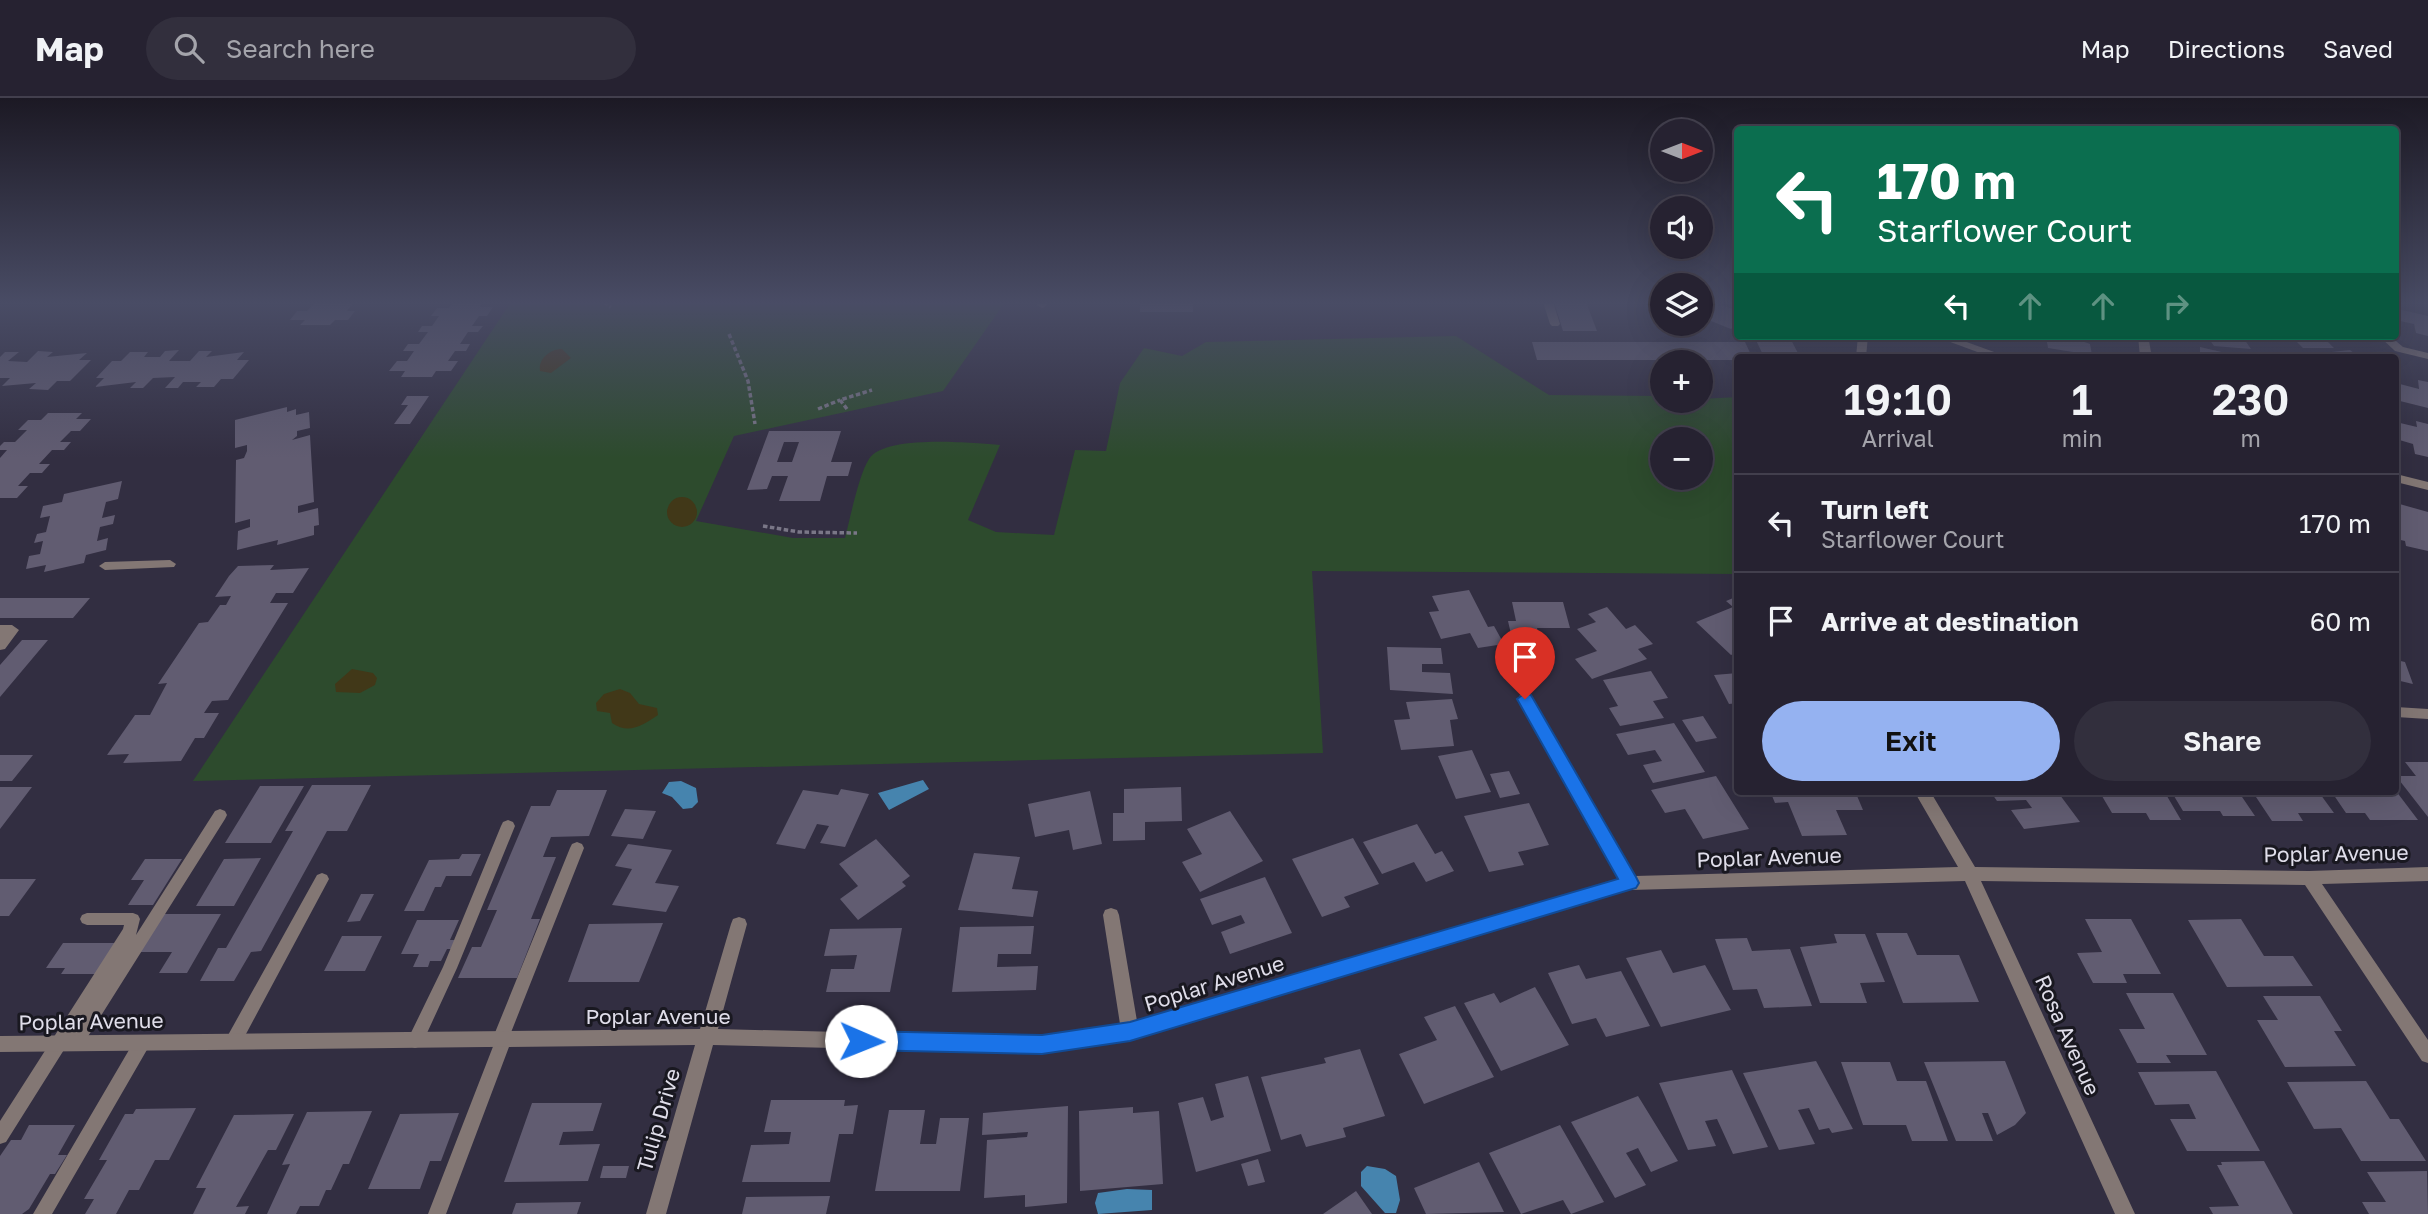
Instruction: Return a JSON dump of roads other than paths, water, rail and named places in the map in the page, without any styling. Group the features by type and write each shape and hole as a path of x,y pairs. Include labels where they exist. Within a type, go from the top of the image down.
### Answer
{"street":[{"path":"2399,479 2428,486"},
{"path":"0,630 12,630 0,645"},
{"path":"1525,699 1630,883"},
{"name":"Rosa Avenue","path":"1924,795 1970,874 2124,1214"},
{"name":"Poplar Avenue","path":"0,1044 705,1037 1042,1045 1130,1031 1630,883 1970,874 2309,878 2428,874"},
{"path":"2309,878 2428,1055"},
{"path":"1111,915 1130,1031"},
{"name":"Tulip Drive","path":"656,1214 739,924"}],"lane":[{"path":"105,566 170,564"},
{"path":"2399,712 2428,714"},
{"path":"0,1136 66,1044 220,815"},
{"path":"415,1041 450,968 508,826"},
{"path":"437,1214 577,848"},
{"path":"233,1042 321,879"},
{"path":"66,1044 130,931 133,919 87,919"},
{"path":"42,1214 142,1043"}],"water":[{"path":"923,780 929,789 889,810 878,793"},
{"path":"681,781 696,788 698,802 692,808 683,809 672,797 662,793 669,782"},
{"path":"1367,1166 1385,1169 1396,1176 1400,1200 1396,1213 1385,1213 1361,1186 1361,1172"},
{"path":"1127,1189 1152,1190 1152,1210 1098,1214 1095,1203 1098,1193"}]}
